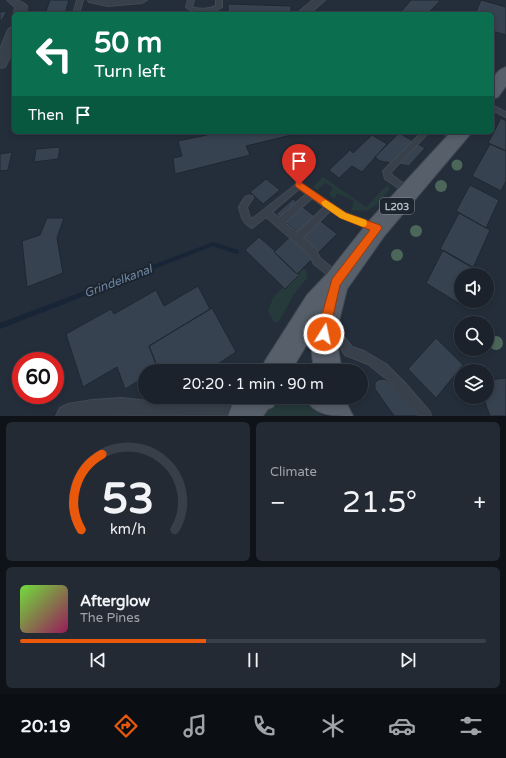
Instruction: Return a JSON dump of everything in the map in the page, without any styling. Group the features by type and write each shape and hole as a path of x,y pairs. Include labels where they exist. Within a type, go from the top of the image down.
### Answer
{"main road":[{"path":"494,90 506,73"},
{"name":"L203","path":"279,364 316,304 337,281 377,228 410,192 454,134"},
{"name":"L203","path":"327,364 323,343 325,325 337,281"}],"street":[{"path":"93,0 108,3 142,0"},
{"path":"305,12 320,0"},
{"path":"17,1 21,6 20,12"},
{"path":"0,64 12,35"},
{"path":"68,416 92,411 121,409 169,416 247,404"}],"lane":[{"path":"77,12 80,0"},
{"path":"191,0 190,7 193,10 213,10 218,7 219,0"},
{"path":"494,108 506,115"},
{"path":"410,192 388,177 387,171 424,134"},
{"path":"249,198 243,207 244,217 252,224 299,185 343,216 377,228"},
{"path":"279,223 312,194"},
{"path":"297,239 330,206"},
{"path":"266,212 312,251 317,261 337,281"},
{"path":"325,325 340,337 349,351 358,353 379,366 399,385 426,416"}],"shaded area":[{"path":"323,177 366,207 388,184 390,189 374,207 365,211 351,210 354,201 337,193 334,199 329,194 333,188 325,183 317,190 313,187"},
{"path":"302,267 306,271 307,278 294,294 278,323 274,322 268,311 273,298"},
{"path":"283,404 304,404 313,408 324,416 259,416 272,407"}],"building":[{"path":"50,0 69,0 66,12 46,12"},
{"path":"411,0 440,1 429,12 401,12"},
{"path":"481,0 506,7 506,35 494,32 494,12 476,12"},
{"path":"228,4 291,6 291,12 228,12"},
{"path":"7,11 2,20 0,21 0,12"},
{"path":"501,118 506,121 506,151 488,143"},
{"path":"296,134 246,146 250,155 175,174 173,158 182,156 178,141 207,135"},
{"path":"398,134 401,134 425,148 409,166 380,161 375,157"},
{"path":"372,135 387,144 362,172 352,166 339,178 329,170 350,150 353,153"},
{"path":"490,144 506,151 506,181 501,191 472,176"},
{"path":"60,147 58,159 34,162 36,149"},
{"path":"12,152 8,170 0,171 0,154"},
{"path":"266,179 280,190 263,204 250,192"},
{"path":"470,185 499,200 486,228 456,211"},
{"path":"293,199 337,234 297,274 274,252 296,231 276,214"},
{"path":"459,213 490,230 473,268 440,249"},
{"path":"47,218 64,218 57,238 63,273 27,287 22,241 40,235"},
{"path":"259,237 297,274 300,274 285,289 245,250"},
{"path":"443,250 474,268 454,268 454,300 426,283"},
{"path":"198,286 210,309 149,346 156,364 138,364 138,381 125,389 117,367 83,387 66,334 111,309 114,314 156,290 164,306"},
{"path":"212,308 236,352 218,364 156,364 149,346"},
{"path":"436,338 462,364 454,364 454,376 436,398 408,369"},
{"path":"506,378 506,416 490,416 486,404 494,404 494,379"},
{"path":"378,380 387,380 418,416 394,416 375,389 375,383"}],"waterway":[{"name":"Grindelkanal","path":"0,326 213,244 236,252"}],"slow traffic":[{"path":"326,203 343,216 363,223"}],"route":[{"path":"299,185 343,216 377,228 336,283 324,334"}]}
